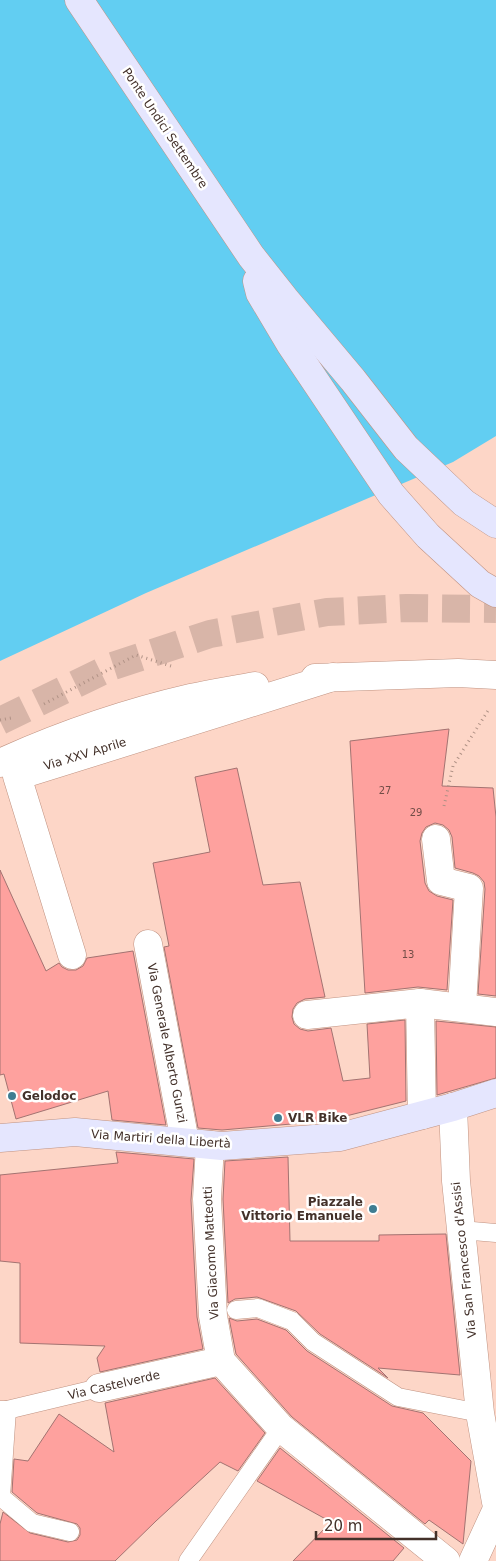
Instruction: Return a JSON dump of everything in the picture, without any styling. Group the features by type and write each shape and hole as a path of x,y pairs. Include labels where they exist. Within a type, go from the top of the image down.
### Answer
{"main road":[{"name":"Ponte Undici Settembre","path":"78,0 251,256 285,299 353,380 406,448 464,503 496,524"},
{"path":"251,256 260,293 291,345 392,494 428,536 480,584 496,593"},
{"name":"Via Martiri della Libertà","path":"0,1138 75,1132 222,1146 340,1137 453,1108 496,1093"}],"street":[{"name":"Via XXV Aprile","path":"0,762 81,730 138,712 192,698 297,678 458,673 496,675"},
{"name":"Via XXV Aprile","path":"72,955 17,776 333,677"},
{"path":"436,839 441,881 469,888 462,1007"},
{"name":"Via Generale Alberto Gunzi","path":"148,944 198,1144"},
{"path":"420,1002 422,1115"},
{"path":"307,1015 420,1002 496,1012"},
{"name":"Via San Francesco d'Assisi","path":"453,1108 456,1181 480,1413 496,1502"},
{"name":"Via Giacomo Matteotti","path":"198,1144 207,1200 213,1316 221,1361"},
{"path":"221,1361 281,1428 446,1561"},
{"name":"Via Castelverde","path":"99,1388 221,1361"},
{"path":"473,1561 490,1536 496,1510"}],"lane":[{"path":"461,1230 496,1233"},
{"path":"236,1310 258,1308 292,1321 313,1342 398,1397 480,1413"},
{"name":"Via Castelverde","path":"70,1532 32,1523 1,1497 4,1410 99,1388"},
{"path":"188,1561 281,1428"}],"path":[{"path":"37,708 136,655 173,667"},
{"path":"436,839 453,766 491,705"},
{"path":"0,720 15,716"}],"water":[{"path":"0,0 496,0 496,436 453,462 146,593 0,661"}],"building":[{"path":"449,729 442,786 493,788 496,817 496,996 478,994 484,882 473,873 455,868 452,837 449,830 443,825 435,823 426,827 420,841 425,883 429,891 437,896 453,900 447,990 418,987 365,993 350,741"},
{"path":"237,768 263,885 300,882 325,997 305,999 297,1003 293,1009 292,1017 294,1024 300,1029 308,1031 331,1028 343,1081 370,1078 367,1024 405,1020 406,1101 326,1121 222,1130 198,1128 164,947 169,946 153,863 210,852 195,777"},
{"path":"0,870 46,971 59,963 68,970 76,970 83,966 87,958 133,951 166,1125 112,1120 108,1091 16,1119 4,1074 0,1075"},
{"path":"436,1021 496,1027 496,1078 437,1095"},
{"path":"116,1152 194,1159 191,1200 197,1317 203,1349 100,1372 97,1358 105,1346 20,1343 20,1263 0,1261 0,1175 118,1163"},
{"path":"288,1157 290,1241 379,1241 379,1235 446,1234 460,1375 378,1368 388,1378 320,1334 296,1311 257,1297 235,1299 228,1303 223,1199 225,1161"},
{"path":"229,1318 237,1321 257,1319 286,1330 307,1351 392,1406 423,1413 471,1461 463,1544 429,1520 425,1524 292,1417 236,1354"},
{"path":"215,1378 265,1433 238,1471 220,1462 115,1561 0,1561 0,1524 3,1512 30,1533 68,1542 77,1540 80,1535 80,1528 77,1524 37,1513 12,1492 14,1459 28,1461 59,1414 114,1452 105,1403"},
{"path":"280,1448 404,1548 393,1561 293,1561 331,1522 257,1481"}],"tunnel":[{"path":"0,721 113,666 210,634 327,612 407,608 496,609"}],"place":[{"name":"Gelodoc","path":"12,1096"},
{"name":"VLR Bike","path":"278,1118"},
{"name":"Piazzale Vittorio Emanuele","path":"373,1209"}]}
